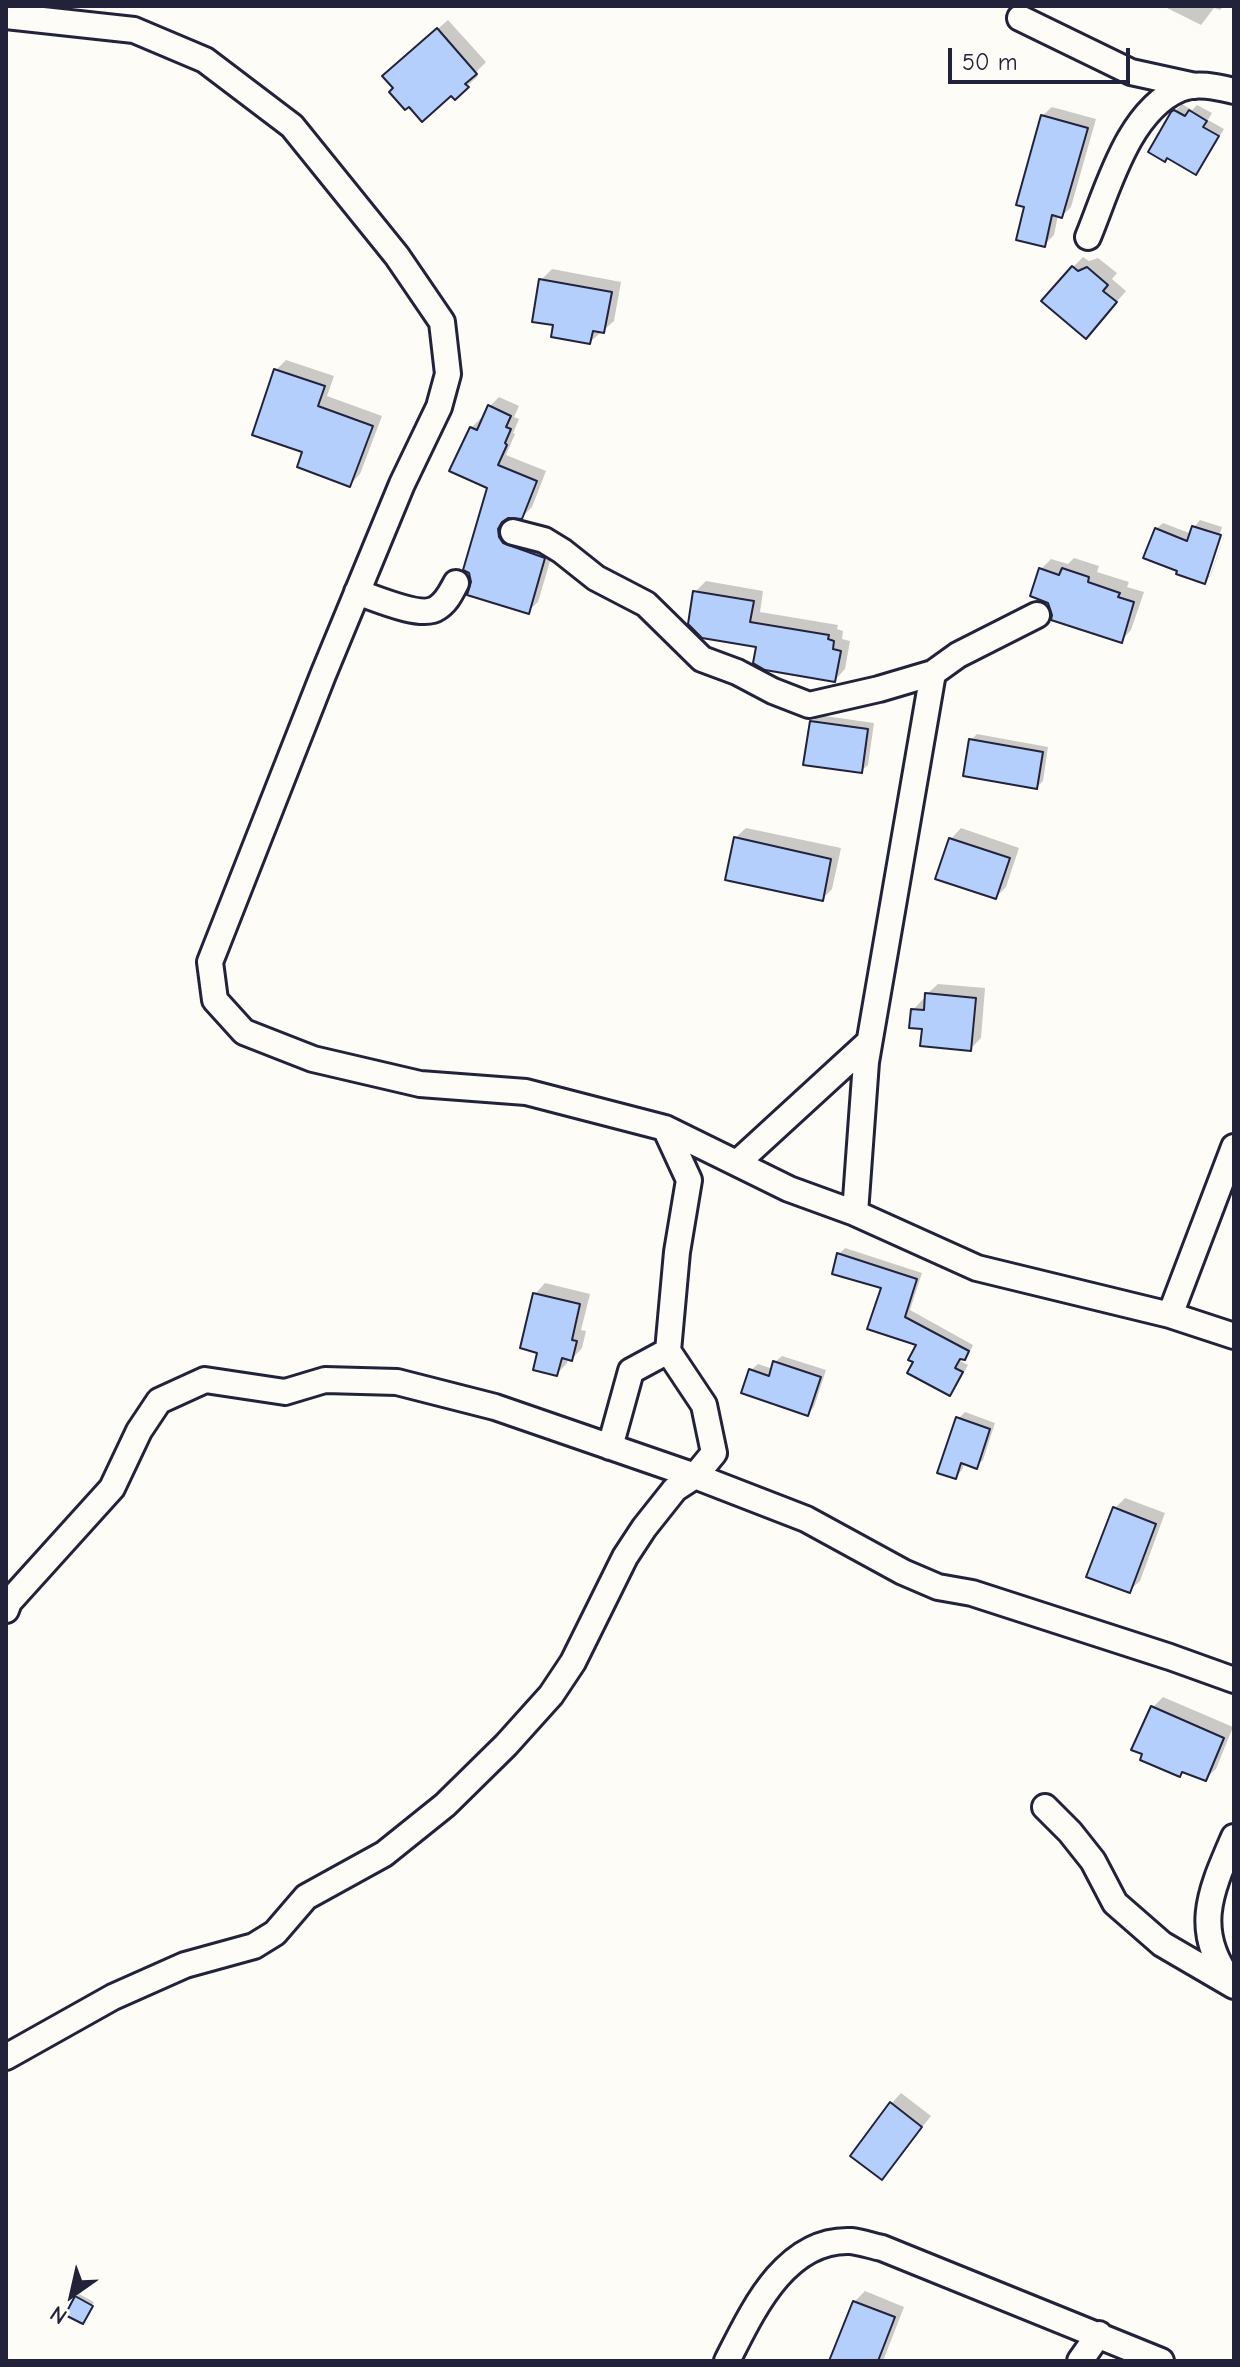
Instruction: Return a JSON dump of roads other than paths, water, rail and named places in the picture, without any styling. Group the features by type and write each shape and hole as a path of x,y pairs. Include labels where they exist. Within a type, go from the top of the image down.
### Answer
{"street":[{"path":"6,16 134,30 205,60 292,126 397,256 442,322 448,374 439,407 402,484 357,592 210,962 215,1000 244,1032 313,1059 420,1084 526,1092 665,1128 789,1189 855,1213 977,1268 1170,1315 1234,1336"},
{"path":"1020,18 1131,72 1198,86"},
{"path":"1088,237 1129,137 1152,108 1180,89 1215,86 1234,91"},
{"path":"513,532 544,540 596,578 646,604 702,659 809,705 933,673 958,655 1037,615"},
{"path":"357,592 421,612 435,611 448,599 456,583"},
{"path":"855,1213 869,1042 933,673"},
{"path":"737,1163 869,1042"},
{"path":"6,2057 113,1997 185,1965 254,1946 275,1933 306,1897 384,1854 445,1805 551,1695 573,1662 625,1557 644,1528 675,1489 695,1476 714,1453 704,1405 668,1351 677,1252 689,1180 665,1128"},
{"path":"1170,1315 1234,1147"},
{"path":"610,1447 631,1371 668,1351"},
{"path":"6,1610 9,1602 112,1488 139,1431 159,1401 205,1380 285,1392 325,1380 397,1382 495,1407 695,1476 806,1519 903,1572 938,1587 972,1593 1234,1680"},
{"path":"1045,1807 1093,1861 1115,1903 1162,1944 1234,1986"},
{"path":"1234,1837 1216,1878 1206,1917 1213,1949 1222,1970 1234,1986"},
{"path":"727,2361 773,2281 818,2245 851,2241 882,2248 1161,2361"},
{"path":"1080,2361 1099,2334"}]}
